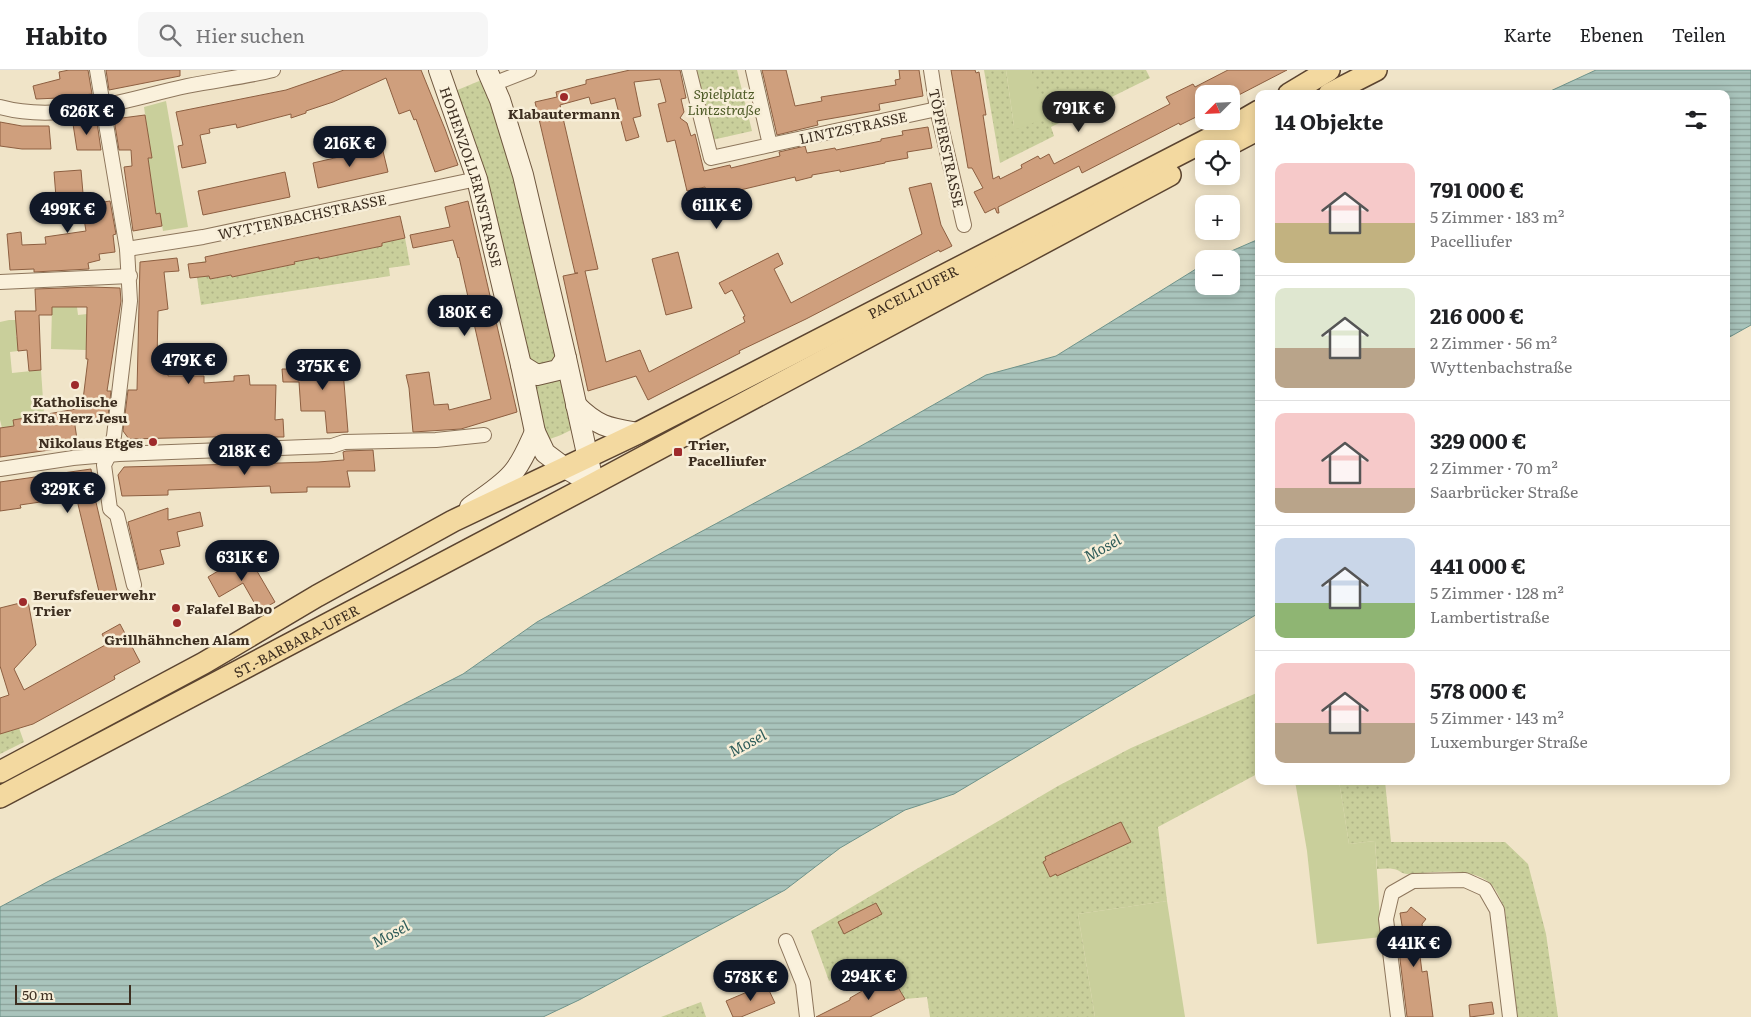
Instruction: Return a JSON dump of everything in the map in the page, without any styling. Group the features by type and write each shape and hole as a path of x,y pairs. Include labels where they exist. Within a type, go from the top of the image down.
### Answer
{"main road":[{"path":"1296,90 1329,70"},
{"path":"1337,90 1376,70"},
{"name":"PACELLIUFER","path":"565,468 638,433 1255,113"},
{"path":"1238,140 1255,131"},
{"name":"PACELLIUFER","path":"593,484 1195,162"},
{"name":"ST.-BARBARA-UFER","path":"0,772 204,663 317,596 453,521 565,468"},
{"name":"ST.-BARBARA-UFER","path":"0,797 593,484"}],"street":[{"path":"96,70 128,249 130,276 130,301 114,436 104,465 110,509 117,515 134,585"},
{"path":"0,107 28,112 55,113 273,70"},
{"name":"HOHENZOLLERNSTRASSE","path":"439,70 476,179 522,365 535,432 545,453 565,468 593,484"},
{"path":"529,70 490,77 500,100 523,175 566,358 593,484"},
{"name":"LINTZSTRASSE","path":"689,70 711,158 937,110"},
{"path":"753,70 770,145"},
{"name":"TÖPFERSTRASSE","path":"931,70 937,110 964,225"},
{"name":"WYTTENBACHSTRASSE","path":"128,249 203,236 476,179"},
{"path":"0,282 130,276"},
{"path":"522,365 537,375 558,370 566,358"},
{"path":"576,405 599,424 638,433"},
{"path":"453,521 515,471 526,453 535,432"},
{"path":"0,469 73,458 109,455 332,446 344,442 436,440 484,435"},
{"path":"1398,1017 1386,919 1392,893 1413,882 1465,880 1485,889 1497,910 1510,1017"},
{"path":"786,941 803,983 807,1017"}],"green space":[{"name":"Spielplatz Lintzstraße","path":"696,70 737,70 752,131 712,140"},
{"path":"984,70 1006,70 1014,126 1033,81 1031,70 1146,70 1150,78 1051,127 1054,136 1000,163"},
{"path":"1006,70 1031,70 1046,118 1017,129 1014,126"},
{"path":"484,79 515,169 558,350 554,360 545,366 530,362 455,91"},
{"path":"166,101 188,227 163,231 160,214 156,214 148,158 151,157 144,107"},
{"path":"405,238 410,265 389,268 390,276 201,305 195,263 206,261 210,279 231,275 232,277 272,266 273,269 295,264 294,262 319,257 320,259 360,248 361,251 382,246 382,243"},
{"path":"52,307 77,307 78,315 87,314 86,350 51,349"},
{"path":"18,320 19,330 16,331 18,351 10,352 12,373 41,370 44,414 30,417 31,424 14,420 14,426 2,428 0,420 0,322"},
{"path":"563,377 573,429 547,440 530,378 547,383"},
{"path":"1255,694 1255,775 1158,827 1167,901 1078,914 1095,1017 930,1017 927,997 905,999 891,976 872,985 871,978 863,962 829,981 811,931 1058,786 1131,748"},
{"path":"19,728 24,742 0,754 0,734"},
{"path":"1296,785 1340,785 1349,844 1375,841 1381,937 1317,944 1307,851"},
{"path":"1340,785 1385,785 1391,842 1505,842 1528,864 1546,934 1558,1017 1516,1017 1505,910 1497,892 1490,883 1472,874 1461,872 1407,874 1395,869 1377,869 1375,841 1349,844"},
{"path":"1167,901 1185,1017 1095,1017 1078,914"},
{"path":"701,1002 706,1017 661,1017"}],"water":[{"path":"1596,70 1751,70 1751,325 1730,337 1730,90 1553,90"},
{"name":"Mosel","path":"1255,241 1255,615 954,794 905,810 840,848 785,890 579,1000 543,1017 0,1017 0,907 463,674 537,622 859,447 986,375 1056,356 1195,270 1195,295 1240,295 1240,250 1234,250"}],"building":[{"path":"88,70 92,94 36,99 33,86 60,79 59,72"},
{"path":"106,70 180,70 180,76 109,90"},
{"path":"344,70 421,70 458,165 435,172 416,119 414,120 410,110 399,114 386,78 333,102 291,118 291,114 237,128 236,124 209,129 210,133 200,135 206,163 182,168 178,146 183,145 176,112 286,90"},
{"path":"630,70 680,70 686,98 681,99 684,112 680,118 687,123 691,136 695,134 704,171 730,165 731,168 780,156 779,152 805,146 807,153 835,148 836,150 903,135 902,131 928,127 932,148 907,152 908,158 840,172 840,170 812,175 812,177 796,181 795,177 736,191 739,200 710,207 705,187 687,191 675,140 667,142 658,104 666,102 660,79 634,82 641,116 633,118 639,137 626,141 615,98 591,104 589,97 560,105 598,269 585,271 606,362 640,350 649,372 745,322 743,317 745,316 732,290 725,294 719,283 778,253 783,264 774,269 791,303 922,234 909,188 931,183 941,225 952,246 940,252 939,250 806,319 739,351 740,353 648,400 636,376 588,391 563,276 578,273 575,273 535,102 557,97 556,92 586,84 586,80"},
{"path":"762,70 786,70 795,106 822,101 821,97 896,85 895,80 900,79 899,70 919,70 923,96 879,104 880,110 817,121 818,125 777,135"},
{"path":"951,70 975,70 976,73 979,72 986,115 983,115 993,179 999,176 1000,179 1022,168 1021,165 1038,156 1040,159 1049,154 1054,164 1170,104 1166,97 1193,84 1195,87 1195,118 1180,125 1179,123 1082,173 1079,166 998,207 999,213 997,213 995,208 985,213 974,192 983,188 972,168 968,168"},
{"path":"1228,70 1287,70 1240,94 1240,85 1199,85"},
{"path":"145,115 152,158 148,158 156,214 160,213 162,226 133,231 124,167 132,166 131,150 119,150 114,119"},
{"path":"0,122 22,126 49,126 51,149 22,149 0,146"},
{"path":"97,122 101,150 77,150 73,124"},
{"path":"382,147 388,172 318,188 313,163"},
{"path":"81,170 84,205 110,201 116,234 113,235 115,252 99,254 100,260 88,263 89,269 34,272 34,269 10,270 7,234 21,232 22,245 46,244 45,237 86,231 82,207 57,210 54,172"},
{"path":"285,172 290,197 203,215 198,191"},
{"path":"468,201 517,412 461,429 413,432 406,375 429,372 434,405 448,404 449,410 491,399 459,257 453,240 413,248 410,235 450,227 445,207"},
{"path":"400,216 405,238 382,243 382,246 319,259 319,257 294,262 295,264 232,277 231,275 210,279 209,276 190,278 188,264 206,262 205,257"},
{"path":"678,252 692,308 666,315 652,259"},
{"path":"177,258 179,271 164,272 168,309 158,311 157,361 169,361 168,376 204,376 204,383 234,381 234,376 249,375 250,385 276,385 275,420 283,419 284,437 129,439 123,431 128,390 137,390 140,262"},
{"path":"120,288 121,301 107,391 111,391 107,424 74,419 78,446 0,457 0,428 14,426 13,420 82,408 88,359 86,359 87,307 52,307 52,315 39,315 41,370 29,371 27,350 18,351 15,311 36,311 35,289"},
{"path":"312,358 342,358 348,432 327,433 325,411 301,411 299,382 283,382 282,369 313,369"},
{"path":"373,450 375,471 347,471 350,487 307,487 307,492 271,493 270,486 168,490 168,495 122,496 118,475 124,467 318,462 344,460 343,452 346,451"},
{"path":"91,469 95,498 118,596 101,600 77,500 55,503 54,500 20,505 21,508 0,511 0,482"},
{"path":"168,508 168,520 200,512 203,526 177,532 180,546 160,550 164,564 139,570 128,522"},
{"path":"247,554 275,602 259,611 243,583 219,597 208,577"},
{"path":"28,601 36,645 14,669 24,690 107,644 102,634 120,624 140,662 114,676 115,679 33,724 0,734 0,698 9,695 0,666 0,608"},
{"path":"1121,822 1131,842 1057,876 1056,874 1050,877 1043,862 1046,860 1045,857"},
{"path":"876,903 882,914 844,934 838,922"},
{"path":"1411,907 1426,919 1422,924 1423,932 1417,932 1422,972 1427,971 1433,1017 1407,1017 1399,951 1406,950 1400,913 1407,912"},
{"path":"891,976 905,999 870,1017 816,1017 850,1000 850,998"},
{"path":"766,984 775,1003 741,1017 733,1017 726,1001"},
{"path":"1492,1002 1494,1014 1470,1017 1469,1005"}],"place":[{"name":"Klabautermann","path":"564,97"},
{"name":"Katholische KiTa Herz Jesu","path":"75,385"},
{"name":"Nikolaus Etges","path":"153,442"},
{"name":"Trier, Pacelliufer","path":"678,452"},
{"name":"Berufsfeuerwehr Trier","path":"23,602"},
{"name":"Falafel Babo","path":"176,608"},
{"name":"Grillhähnchen Alam","path":"177,623"}]}
